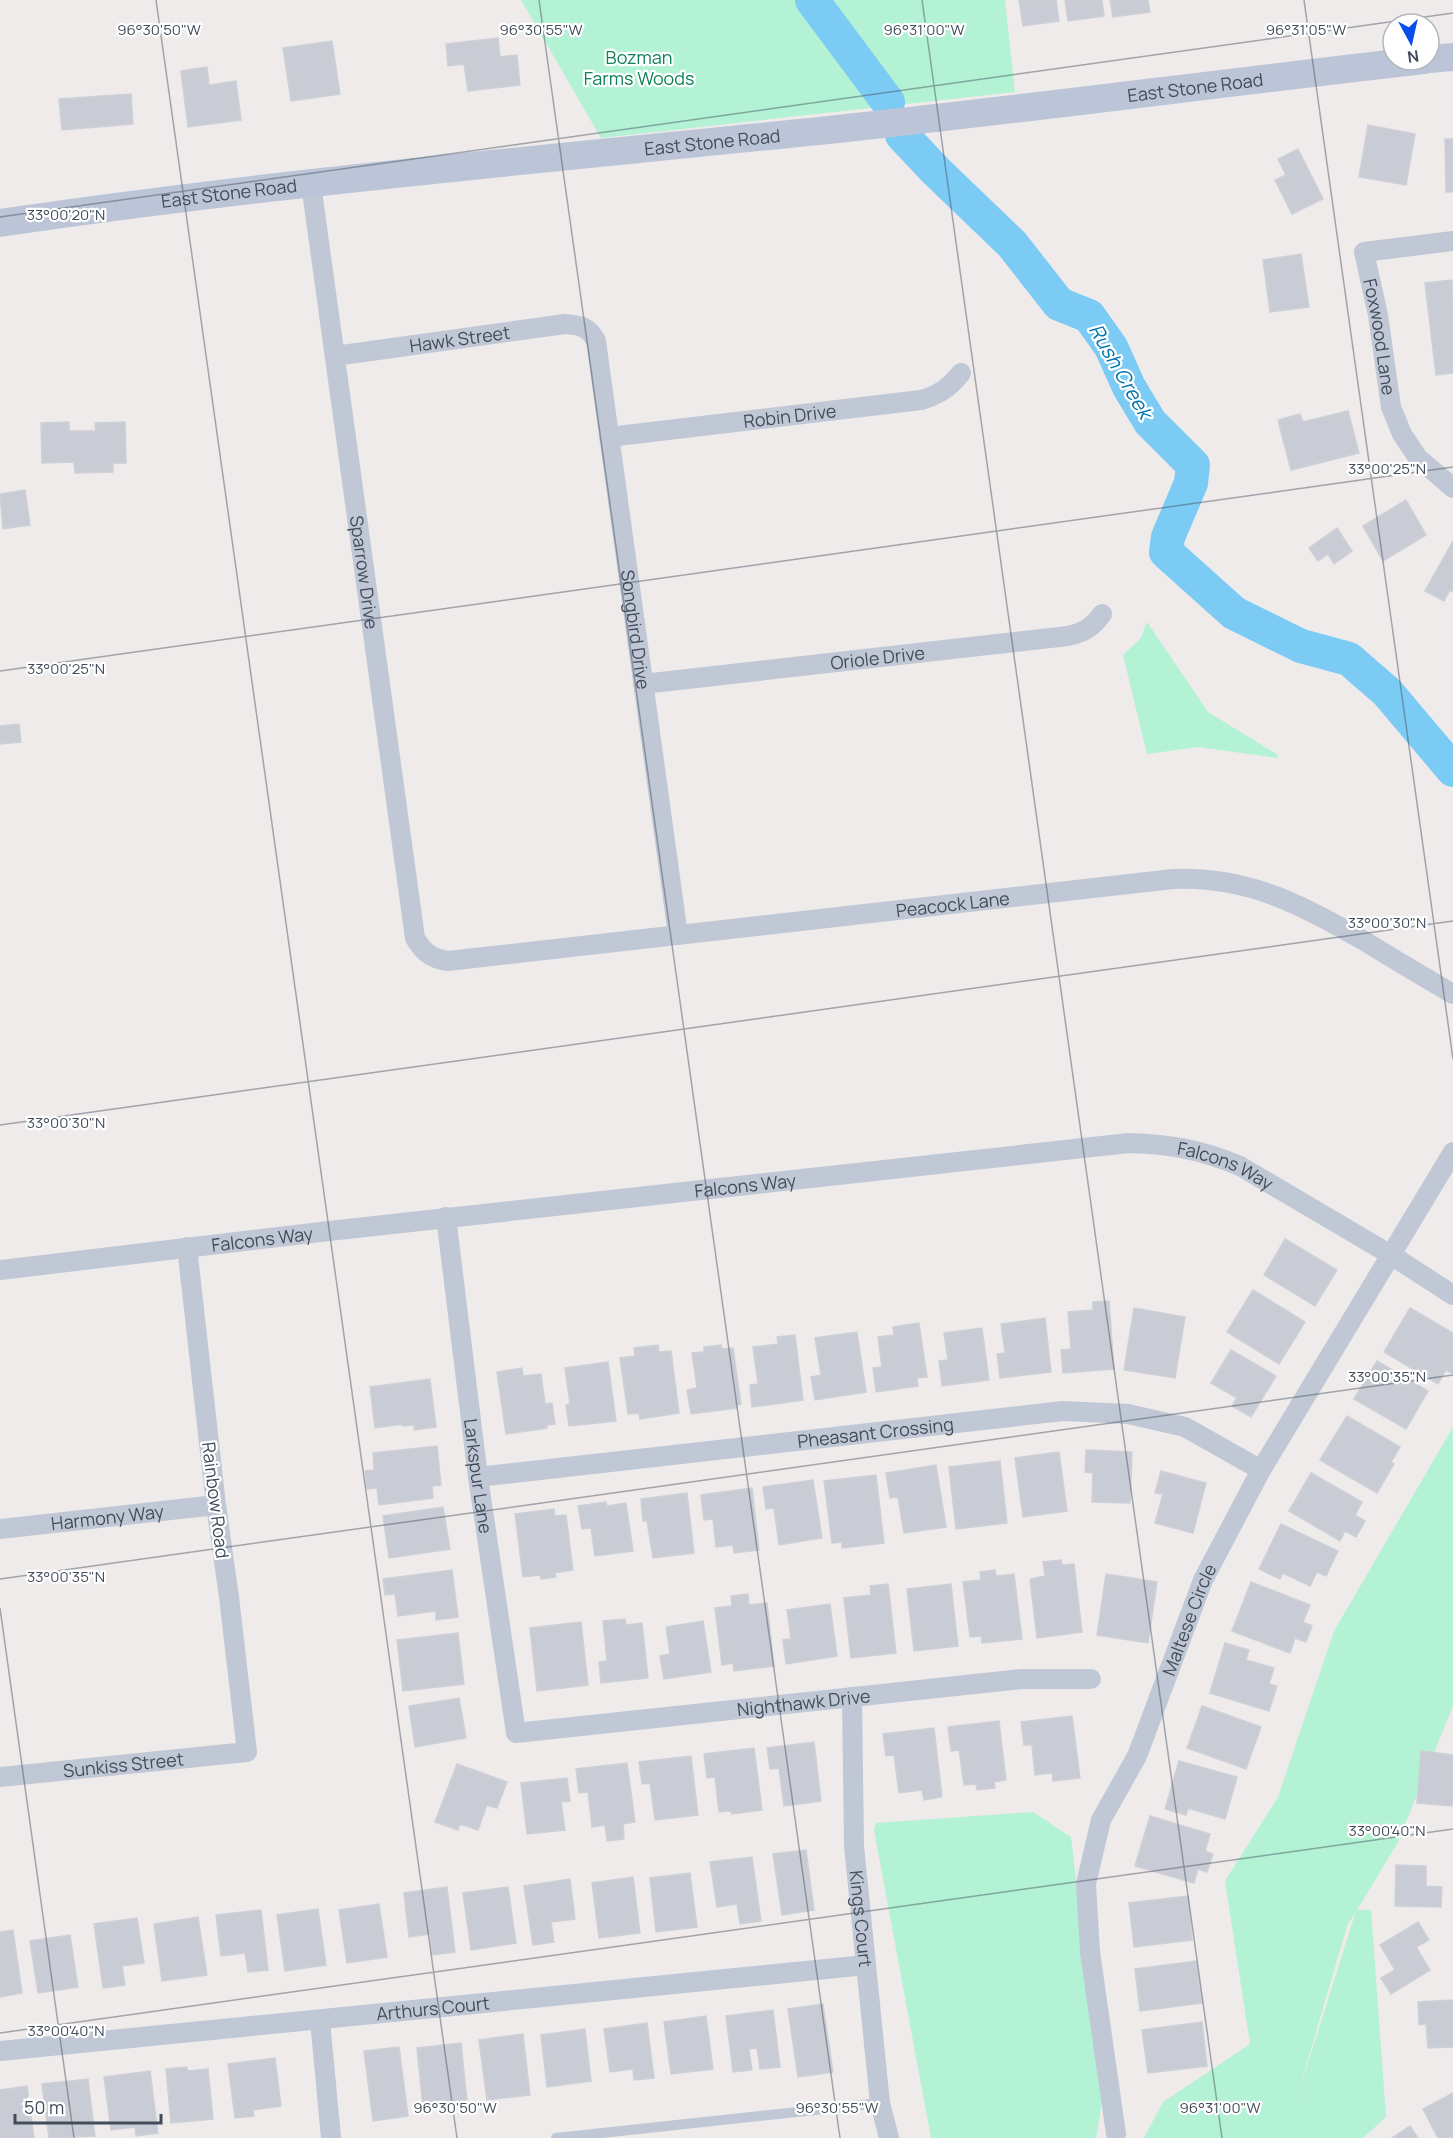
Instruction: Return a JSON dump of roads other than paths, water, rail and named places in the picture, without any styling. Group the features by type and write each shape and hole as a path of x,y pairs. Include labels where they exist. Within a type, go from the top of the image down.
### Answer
{"main road":[{"name":"East Stone Road","path":"0,223 133,204 1004,111 1159,90 1381,65"}],"street":[{"name":"Sparrow Drive","path":"311,184 415,938 428,954"},
{"name":"Foxwood Lane","path":"1453,241 1364,252 1378,315 1391,407 1402,434 1418,458 1453,488"},
{"name":"Hawk Street","path":"335,356 565,324 585,327"},
{"name":"Songbird Drive","path":"585,327 596,341 678,935"},
{"name":"Robin Drive","path":"609,437 921,400 944,391 961,373"},
{"name":"Oriole Drive","path":"643,684 1068,636 1090,628 1102,614"},
{"name":"Peacock Lane","path":"428,954 437,960 448,961 1173,879 1196,879 1252,887 1308,909 1453,994"},
{"name":"Falcons Way","path":"0,1270 446,1217 1099,1144 1139,1143 1186,1147 1240,1166 1391,1255 1453,1295"},
{"name":"Maltese Circle","path":"1116,2134 1090,1952 1086,1884 1101,1820 1137,1756 1203,1580 1261,1470 1453,1152"},
{"name":"Larkspur Lane","path":"446,1217 478,1477 516,1733"},
{"name":"Rainbow Road","path":"187,1247 247,1752"},
{"name":"Pheasant Crossing","path":"478,1477 1063,1412 1128,1414 1185,1427 1261,1470"},
{"name":"Harmony Way","path":"0,1529 216,1505"},
{"name":"Nighthawk Drive","path":"516,1733 1022,1679 1092,1679"},
{"name":"Kings Court","path":"852,1697 854,1846 880,2103 890,2138"},
{"name":"Sunkiss Street","path":"0,1777 247,1752"},
{"name":"Arthurs Court","path":"0,2051 866,1965"},
{"path":"320,2020 331,2138"}],"lane":[{"path":"556,2138 880,2103"}],"waterway":[{"name":"Rush Creek","path":"812,0 888,102"},
{"name":"Rush Creek","path":"902,135 1012,244 1059,304 1089,316 1111,347 1129,387 1150,422 1193,465 1191,483 1168,537 1166,552 1234,613 1301,646 1349,659 1387,692 1453,770"}],"park label":[{"name":"Bozman Farms Woods","path":"639,67"}]}
